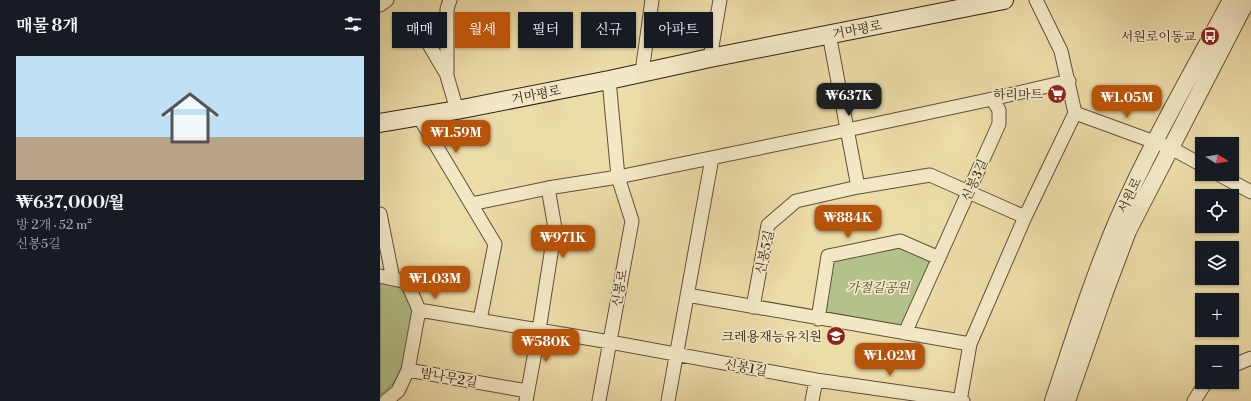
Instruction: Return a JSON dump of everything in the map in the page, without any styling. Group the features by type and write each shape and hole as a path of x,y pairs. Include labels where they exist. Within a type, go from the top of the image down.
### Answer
{"main road":[{"name":"거마평로","path":"380,123 419,117 609,80 710,58 1004,0"}],"street":[{"path":"380,5 387,0"},
{"path":"450,0 447,9 447,76 456,110"},
{"path":"642,72 652,0"},
{"path":"710,58 720,0"},
{"path":"812,401 816,380 961,401 970,344 1025,217 1075,113 1061,51 1036,0"},
{"name":"서원로","path":"1053,401 1090,288 1117,222 1155,143 1231,0"},
{"name":"서원로","path":"1067,401 1104,292 1128,231 1247,0"},
{"path":"829,34 858,187"},
{"path":"431,48 447,76"},
{"name":"신봉로","path":"599,401 632,221 618,177 609,80"},
{"path":"471,204 548,188 618,177 712,158 992,99 1068,81"},
{"name":"신봉3길","path":"905,333 999,124 999,110 992,99"},
{"path":"1075,113 1171,148 1195,161"},
{"path":"419,117 495,244 480,320"},
{"path":"668,401 712,158"},
{"name":"신봉5길","path":"753,307 768,225 796,201 858,187 930,175 1025,217"},
{"path":"1231,181 1251,192"},
{"path":"526,396 539,330 555,228 548,188"},
{"path":"380,214 386,278 407,282 419,310"},
{"path":"818,319 828,256 900,241 939,258"},
{"path":"687,295 818,319 970,344"},
{"name":"신봉1길","path":"419,310 610,342 816,380"},
{"name":"밤나무2길","path":"386,401 398,391 408,370 419,310"},
{"path":"1239,363 1251,358"},
{"name":"밤나무2길","path":"408,370 526,396"},
{"path":"1194,401 1202,389"}],"green space":[{"name":"가절길공원","path":"900,241 939,258 905,333 818,319 828,256"},
{"path":"380,281 403,285 413,310 403,364 394,383 380,395"}],"place":[{"name":"서원로이동교","path":"1210,36"},
{"name":"하리마트","path":"1057,94"},
{"name":"크레용재능유치원","path":"836,336"}]}
